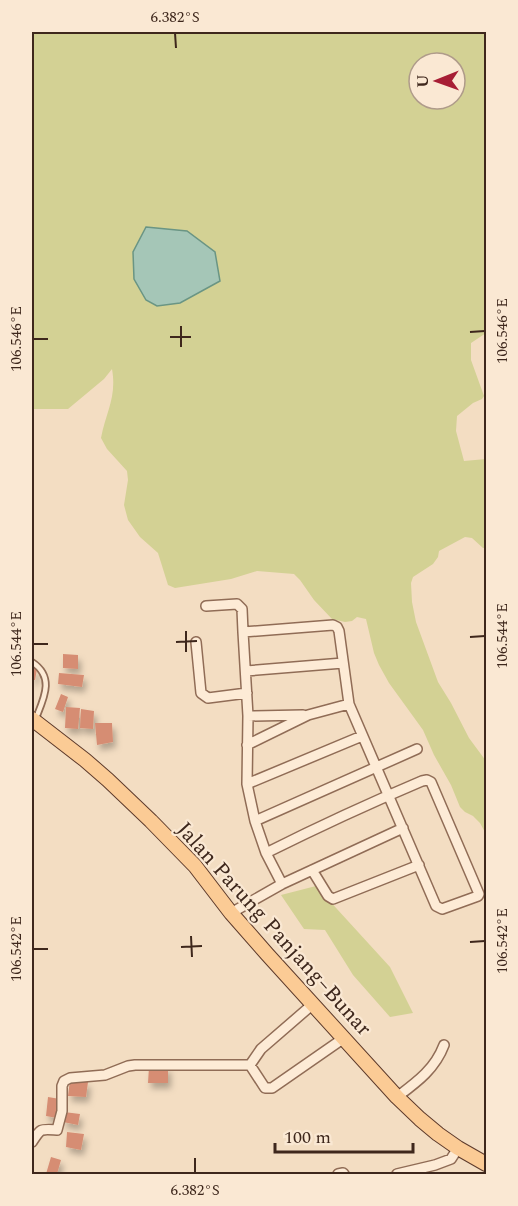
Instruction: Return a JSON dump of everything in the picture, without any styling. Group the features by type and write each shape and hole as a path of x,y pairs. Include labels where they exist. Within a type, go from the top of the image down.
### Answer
{"main road":[{"name":"Jalan Parung Panjang–Bunar","path":"33,720 108,780 195,866 231,914 397,1097 429,1127 458,1148 486,1164"}],"street":[{"path":"206,606 237,604 242,609 248,716 247,784 255,821 266,853 282,884"},
{"path":"243,632 333,625 337,627 349,704 389,795 436,906 442,909 478,896 479,892 431,782 427,780 389,795 266,853"},
{"path":"196,642 201,693 208,698 247,693"},
{"path":"246,671 343,663"},
{"path":"247,745 308,715 349,704"},
{"path":"248,716 308,715"},
{"path":"247,784 362,736"},
{"path":"255,821 417,749"},
{"path":"231,914 282,884 403,828"},
{"path":"312,870 328,896 333,899 419,865"},
{"path":"250,1065 261,1049 313,1004"},
{"path":"250,1065 265,1088 272,1088 345,1038"},
{"path":"397,1097 430,1070 444,1046"},
{"path":"32,1142 39,1131 57,1130 62,1111 62,1086 64,1081 70,1078 105,1075 135,1065 250,1065"},
{"path":"397,1174 451,1159 458,1148"},
{"path":"338,1174 344,1174"}],"lane":[{"path":"32,662 43,672 46,684 45,696 33,720"}],"shaded area":[{"path":"32,32 486,32 486,333 471,343 471,360 484,396 457,416 456,431 464,461 486,459 486,548 472,538 465,537 439,551 433,564 413,577 411,583 416,622 438,682 469,738 486,761 486,834 480,823 460,807 423,730 389,683 374,653 366,619 357,617 345,622 332,619 294,574 257,571 231,579 175,588 168,585 158,553 140,537 128,520 124,505 127,471 107,449 101,438 112,396 112,369 104,379 68,409 32,409"},
{"path":"146,227 187,231 215,252 220,281 180,303 157,306 146,300 134,279 133,252"},
{"path":"316,886 390,967 413,1013 390,1017 353,975 325,930 304,929 281,895"}],"building":[{"path":"63,654 78,655 78,669 63,668"},
{"path":"32,668 37,669 35,680 32,680"},
{"path":"59,673 84,675 82,687 58,684"},
{"path":"61,694 68,697 63,712 55,709"},
{"path":"66,707 80,708 78,729 65,728"},
{"path":"81,709 94,711 93,729 80,728"},
{"path":"95,723 112,723 113,742 97,745"},
{"path":"149,1067 168,1067 168,1083 148,1083"},
{"path":"70,1080 88,1082 86,1097 68,1096"},
{"path":"48,1097 60,1099 57,1118 46,1116"},
{"path":"64,1112 80,1114 78,1125 63,1122"},
{"path":"67,1132 84,1134 81,1150 66,1147"},
{"path":"51,1157 61,1160 57,1174 46,1174"}]}
